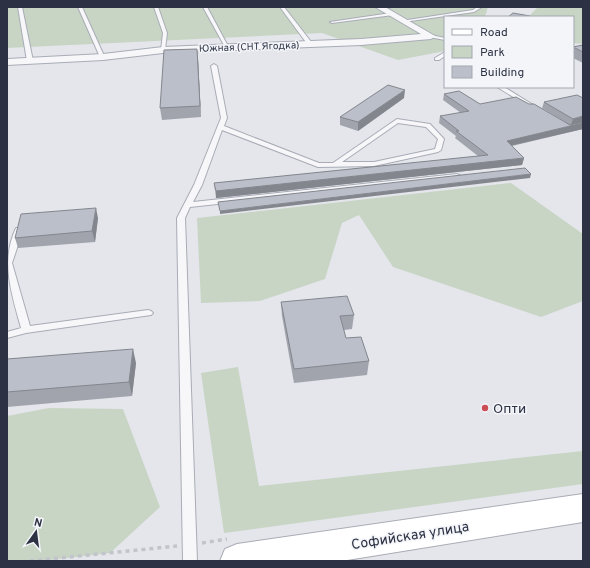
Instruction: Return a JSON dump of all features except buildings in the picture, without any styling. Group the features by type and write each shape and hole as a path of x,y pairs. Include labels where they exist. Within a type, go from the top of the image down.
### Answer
{"main road":[{"name":"Софийская улица","path":"237,561 583,508"}],"street":[{"path":"385,9 403,21 431,36"},
{"name":"Южная (СНТ Ягодка)","path":"7,62 104,57 163,50 310,44 431,36"}],"lane":[{"path":"20,7 30,61"},
{"path":"80,7 104,57"},
{"path":"156,7 165,32 163,50"},
{"path":"205,7 227,47"},
{"path":"283,7 291,7"},
{"path":"283,7 310,44"},
{"path":"403,21 474,11 480,7"},
{"path":"332,22 385,9"},
{"path":"431,36 444,38"},
{"path":"437,59 444,55"},
{"path":"190,561 181,218 198,185 224,118 214,66"},
{"path":"502,88 544,114"},
{"path":"220,127 318,165 334,165 374,164 438,150 441,139 428,125 397,121 334,165"},
{"path":"188,205 462,175"},
{"path":"19,228 8,263 26,330"},
{"path":"7,335 26,330 148,313"}],"green space":[{"path":"7,7 488,7 485,16 444,16 444,51 398,60 322,33 7,48"},
{"path":"538,7 583,7 583,44 574,43 574,16 529,16"},
{"path":"511,183 583,234 583,301 541,317 393,267 359,215 342,223 325,279 260,301 201,303 197,218"},
{"path":"238,367 259,486 583,451 583,484 224,533 201,373"},
{"path":"49,408 123,409 160,507 110,553 41,561 7,561 7,416"}],"place":[{"name":"Опти","path":"485,408"}]}
